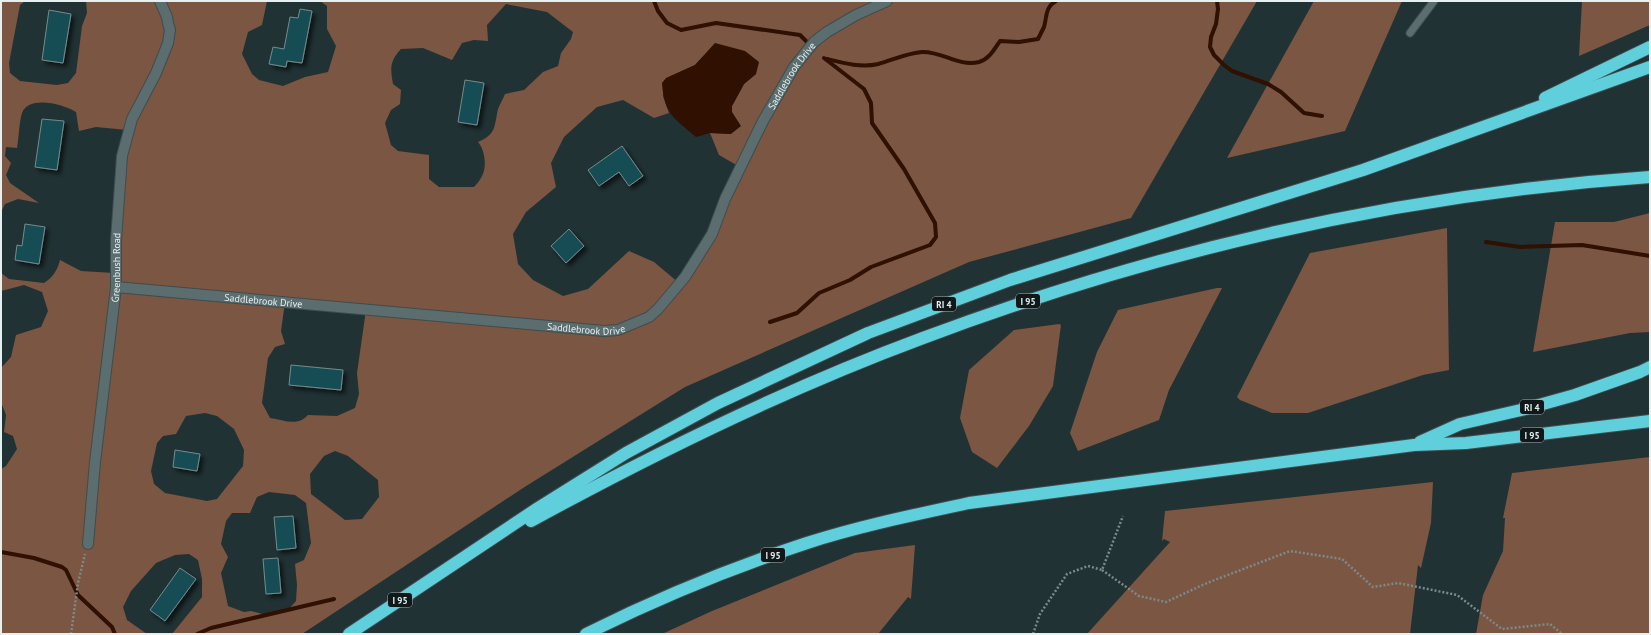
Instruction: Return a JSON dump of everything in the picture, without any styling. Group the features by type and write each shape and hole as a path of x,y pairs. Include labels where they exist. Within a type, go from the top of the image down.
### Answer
{"highway":[{"path":"1476,129 1560,91 1650,47"},
{"name":"RI 4","path":"450,566 575,484 626,453 718,403 868,333 1010,280 1349,174 1650,67"},
{"name":"I 95","path":"349,634 450,566 631,468 771,401 921,338 1059,290 1121,271 1219,245 1304,225 1446,199 1510,190 1650,177"},
{"name":"RI 4","path":"1414,445 1460,424 1525,409 1575,395 1650,367"},
{"name":"I 95","path":"586,634 667,595 713,576 808,543 904,517 989,500 1414,445 1466,443 1650,421"}],"street":[{"name":"Greenbush Road","path":"88,544 95,462 116,287 116,240 122,156 132,119 168,43 170,30 167,17 160,1"},
{"name":"Saddlebrook Drive","path":"116,287 604,331 618,330 649,317 658,309 685,277 712,234 725,199 763,121 794,67 809,48 827,32 856,15 887,1"}],"lane":[{"path":"1410,33 1434,1"}],"path":[{"path":"1102,570 1123,516"},
{"path":"71,634 78,583 88,544"},
{"path":"1034,634 1040,614 1067,574 1088,566 1102,570 1139,596 1166,602 1207,583 1290,552 1342,559 1373,587 1398,582 1456,595 1502,629 1550,624 1562,634"}],"shaded area":[{"path":"1,1 25,1 20,5 9,63 10,73 20,81 57,85 68,83 76,73 82,26 87,13 86,1 267,1 262,25 248,32 242,54 252,74 259,80 283,86 305,77 328,72 336,46 327,29 327,6 320,1 1257,1 1131,218 969,262 685,387 523,488 302,634 172,634 202,597 202,579 198,560 189,554 175,555 156,563 131,591 123,607 127,620 147,634 1,634 1,469 6,466 17,449 13,436 4,432 6,415 1,402 1,368 11,357 16,335 41,327 48,311 42,292 24,285 1,291 1,273 9,279 44,283 54,273 60,260 81,271 114,273 127,130 96,127 79,131 76,112 70,109 47,103 32,104 26,107 21,117 17,148 6,147 5,156 11,163 6,175 10,183 39,203 18,199 5,204 1,212","holes":["506,4 547,12 573,32 571,39 561,53 558,66 543,72 524,90 505,94 498,109 492,133 478,142 484,154 485,163 484,172 476,185 474,187 439,187 429,179 429,155 398,151 391,145 385,123 391,110 400,104 401,90 393,84 391,73 393,61 401,49 423,48 452,60 462,43 474,40 488,41 487,25","714,45 756,74 744,84 732,106 731,134 710,133 719,155 740,167 686,276 679,283 654,262 629,251 588,289 563,296 533,280 518,264 513,234 526,212 556,187 551,163 564,137 597,107 623,100 654,118 669,113 663,96 667,78 695,65","285,302 366,310 357,373 359,394 355,408 337,416 308,415 304,419 295,422 270,418 262,403 268,358 275,347 285,344 281,331","205,413 217,416 234,429 244,450 243,466 217,499 207,501 165,493 154,484 151,471 157,443 163,436 176,434 186,416","335,451 348,456 378,480 379,497 362,519 345,520 311,494 310,474 324,456","269,492 295,495 306,503 311,543 304,560 295,564 297,585 296,601 288,610 266,615 251,611 244,612 228,606 221,573 228,557 221,544 226,521 232,513 250,513 257,497"]},
{"path":"1314,1 1402,1 1345,131 1227,158"},
{"path":"1582,1 1650,1 1650,25 1579,56"},
{"path":"715,43 745,51 759,62 756,74 744,84 732,106 732,112 741,126 731,134 710,133 696,137 676,120 668,109 665,102 662,83 666,78 695,65"},
{"path":"1650,213 1650,332 1630,333 1533,352 1555,222 1614,222"},
{"path":"1447,228 1449,370 1423,375 1308,413 1272,413 1240,400 1237,397 1310,253"},
{"path":"1222,288 1169,390 1159,420 1078,451 1070,433 1097,352 1118,310"},
{"path":"1059,324 1061,325 1053,386 1029,426 997,468 972,452 960,418 969,370 1014,330"},
{"path":"1650,457 1650,634 1476,634 1483,595 1503,551 1505,518 1503,518 1512,473"},
{"path":"1433,482 1431,523 1421,568 1418,565 1410,634 1087,634 1170,542 1164,539 1162,541 1165,511"},
{"path":"915,545 911,599 908,597 878,634 662,634 712,611 855,553"}],"building":[{"path":"300,9 312,11 302,63 287,61 286,67 269,64 273,47 284,49 290,17 298,18"},
{"path":"49,10 71,14 63,63 42,60"},
{"path":"465,80 484,83 477,125 458,122"},
{"path":"42,119 64,121 57,170 35,167"},
{"path":"622,146 643,176 629,186 619,172 599,186 588,170"},
{"path":"25,224 45,227 39,264 15,260 17,245 22,246"},
{"path":"569,229 584,246 566,263 551,246"},
{"path":"291,365 343,370 341,390 289,385"},
{"path":"175,450 200,454 197,471 173,467"},
{"path":"293,516 296,548 277,550 274,517"},
{"path":"278,558 281,593 266,594 263,559"},
{"path":"180,568 196,579 165,621 150,610"}],"waterway":[{"path":"654,1 658,11 667,23 681,30 716,23 800,35 806,41"},
{"path":"827,59 852,64 872,65 911,54 929,52 957,61 971,63 983,61 1000,41 1019,42 1038,39 1044,27 1048,9 1052,3 1056,1"},
{"path":"1217,1 1218,9 1216,24 1211,37 1210,47 1214,55 1232,71 1268,84 1281,92 1304,113 1322,116"},
{"path":"770,322 797,313 819,293 850,280 871,267 930,245 936,237 935,223 904,169 872,123 871,103 864,89 824,58"},
{"path":"1486,242 1520,247 1582,245 1650,256"},
{"path":"1,552 34,558 62,567 66,570 78,595 112,627 115,634"},
{"path":"197,634 211,628 334,599"}]}
